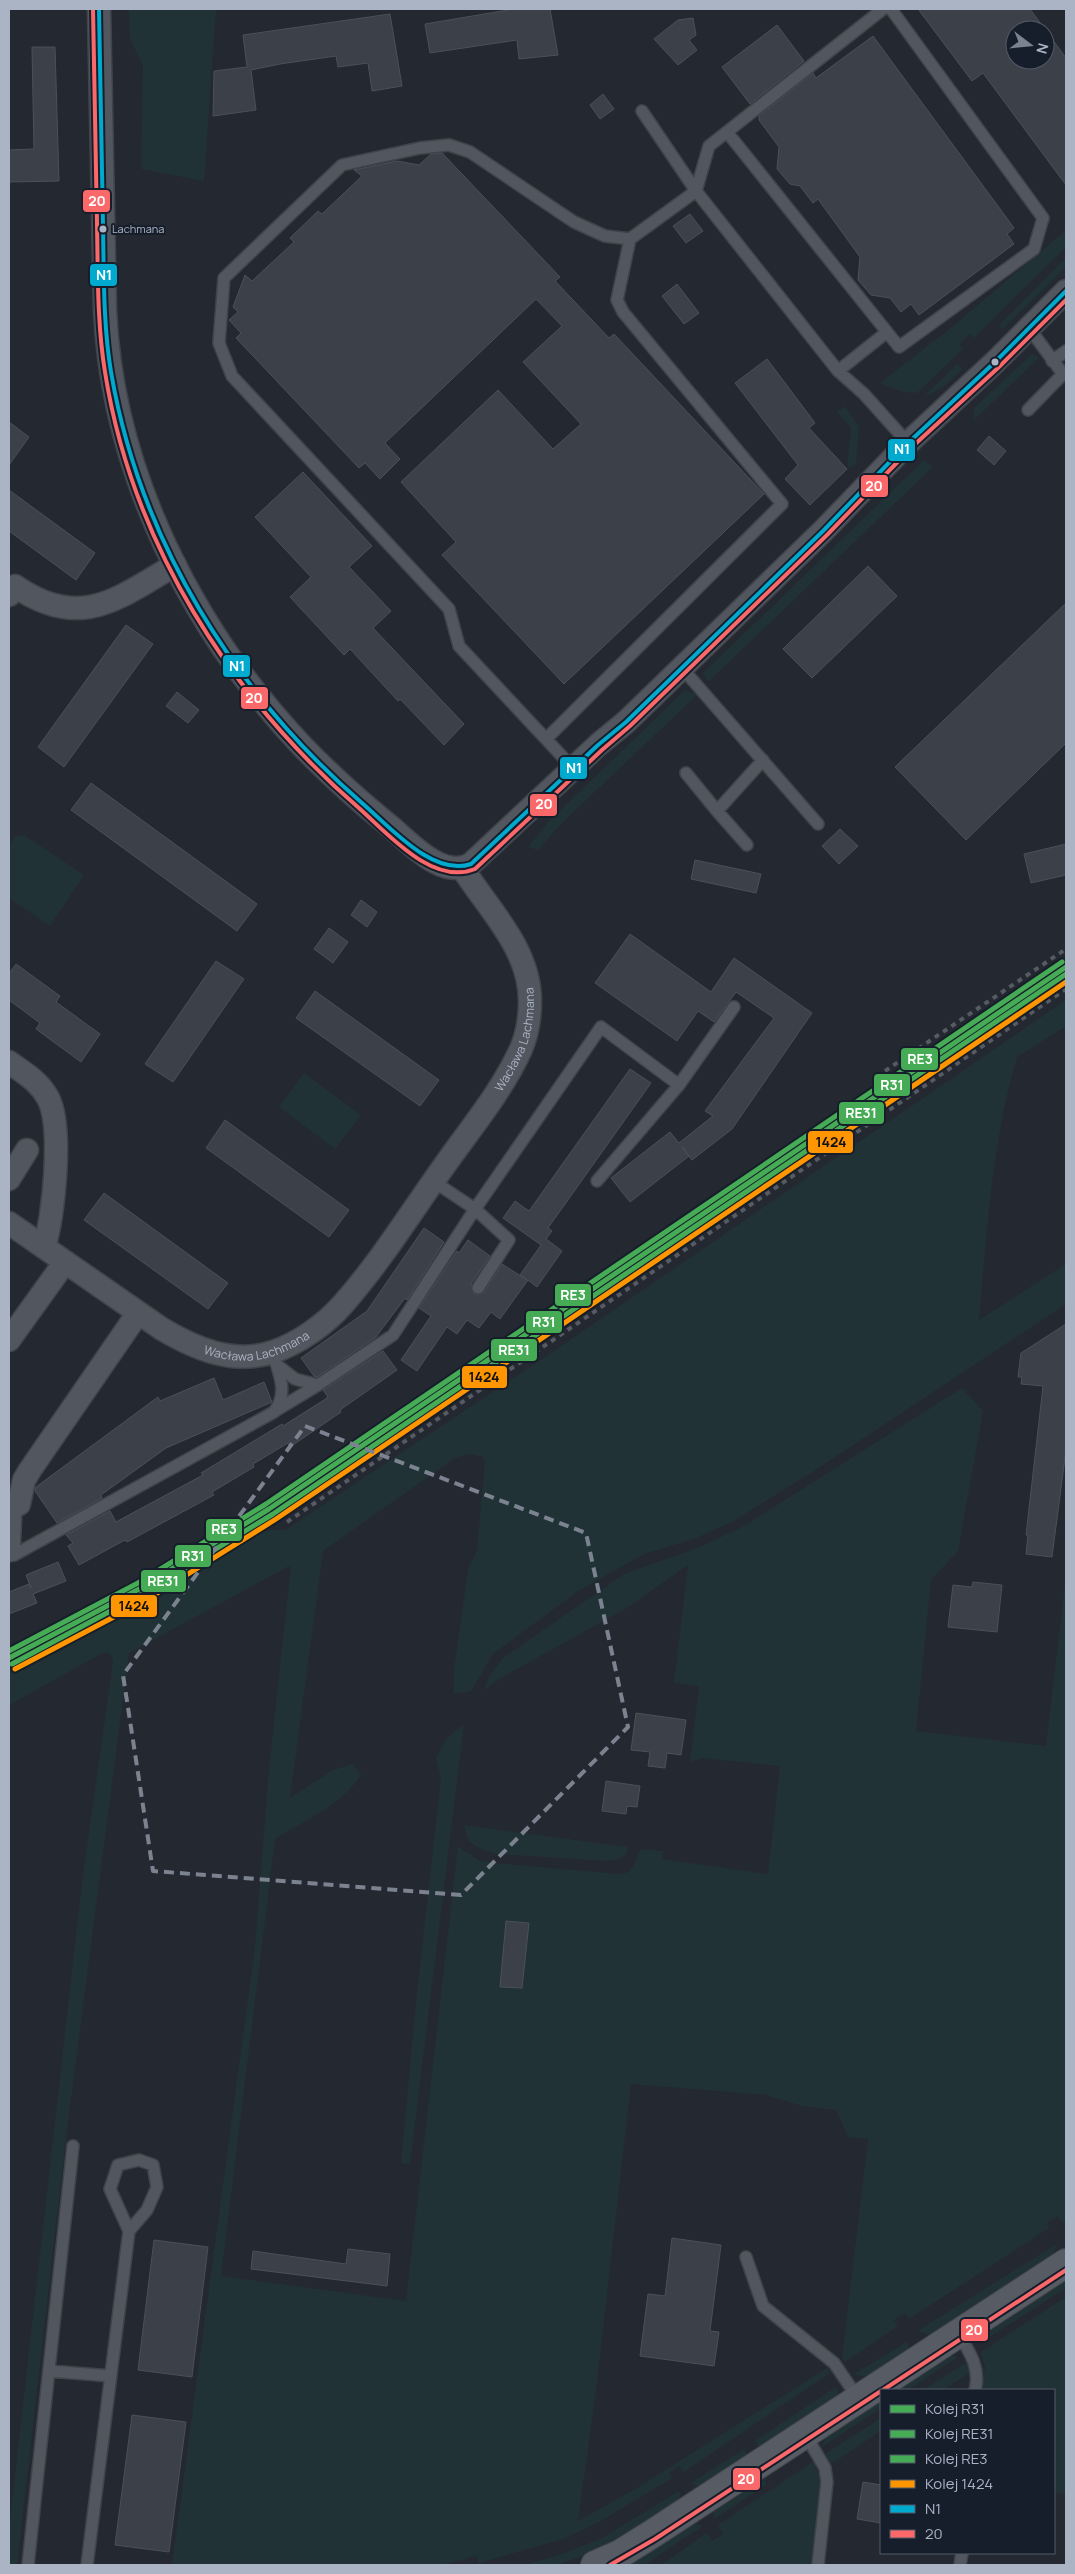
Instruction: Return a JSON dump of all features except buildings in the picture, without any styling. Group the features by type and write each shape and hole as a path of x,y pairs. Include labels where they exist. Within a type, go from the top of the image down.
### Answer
{"street":[{"path":"100,9 106,310 109,359 117,405 134,464 176,565 201,612 254,689 302,746 349,791 411,844 442,867 463,869 481,855 573,768 626,722 823,532 908,443 1066,291"},
{"path":"9,595 15,586 38,601 49,605 80,608 102,606 176,565"},
{"name":"Wacława Lachmana","path":"9,1223 138,1313 178,1338 219,1355 274,1358 314,1330 344,1304 506,1077 524,1040 531,1003 528,976 518,951 463,869"},
{"path":"9,1062 39,1085 50,1103 55,1120 56,1140 49,1230 44,1247"},
{"path":"9,1179 27,1150"},
{"path":"9,1340 65,1262"},
{"path":"12,1508 20,1503 24,1480 30,1470 138,1313"},
{"path":"595,2565 620,2554 652,2534 1066,2263"}],"lane":[{"path":"546,739 782,504 623,312 617,300 630,239 696,191 709,146 883,9"},
{"path":"727,132 899,347 1026,255 1034,249 1043,218 891,9"},
{"path":"642,110 696,191 838,371 864,394 908,443"},
{"path":"573,768 459,646 449,609 232,376 219,343 224,278 342,165 420,148 449,145 470,152 574,222 605,236 630,239"},
{"path":"1028,410 1063,374 1029,328"},
{"path":"838,371 887,332"},
{"path":"1052,361 1066,351"},
{"path":"682,668 818,824"},
{"path":"717,811 762,760"},
{"path":"686,773 747,844"},
{"path":"597,1181 679,1085 734,1007"},
{"path":"12,1508 12,1556 274,1412 393,1335 475,1209 601,1027 679,1085"},
{"path":"433,1181 475,1209 509,1240 478,1288"},
{"path":"274,1358 295,1379 318,1385"},
{"path":"274,1358 282,1394 274,1412"},
{"path":"28,2565 73,2146"},
{"path":"87,2565 129,2231 110,2189 118,2165 139,2160 153,2165 157,2187 147,2210 129,2231"},
{"path":"746,2258 763,2306 834,2363 858,2398"},
{"path":"958,2333 971,2354 977,2371 976,2389"},
{"path":"49,2370 111,2376"},
{"path":"805,2434 825,2468 827,2482 818,2565"}],"highlighted area":[{"path":"305,1426 586,1533 628,1727 461,1895 153,1871 123,1675"}],"shaded area":[{"path":"129,9 216,9 204,181 141,169 143,65 130,39"},
{"path":"1066,230 1066,247 974,338 970,334 959,345 963,349 917,393 903,392 880,383 952,327"},
{"path":"1066,258 1066,267 1003,329 999,325"},
{"path":"1032,354 1039,358 973,421 974,408"},
{"path":"957,364 963,369 945,386 922,398"},
{"path":"845,406 859,427 856,463 847,469 851,428 837,412"},
{"path":"924,460 933,467 708,682 703,673"},
{"path":"685,690 697,695 561,824 538,850 528,847 548,822"},
{"path":"24,835 84,875 50,926 9,898 9,845 15,836"},
{"path":"1066,1000 1066,1026 1017,1057 996,1155 979,1320 1066,1264 1066,1304 814,1471 732,1522 694,1539 644,1554 578,1591 493,1654 471,1691 454,1694 454,1670 468,1569 477,1550 485,1463 483,1457 469,1454 455,1458 323,1551 290,1798 333,1770 353,1764 361,1775 344,1795 334,1803 275,1839 221,2276 406,2301 458,1846 480,1861 495,1863 620,1874 629,1872 635,1863 640,1849 663,1851 662,1859 768,1874 780,1766 701,1758 690,1763 699,1686 674,1683 688,1565 627,1608 501,1678 484,1690 489,1676 503,1658 624,1574 700,1547 744,1526 962,1388 983,1411 958,1551 931,1580 916,1731 1046,1746 1066,1576 1066,2221 1062,2223 1058,2216 1047,2223 1049,2228 909,2319 905,2313 894,2320 898,2326 845,2362 842,2358 868,2139 848,2137 836,2110 802,2106 766,2095 631,2084 596,2390 578,2521 637,2488 827,2368 830,2373 684,2472 679,2466 669,2473 672,2478 601,2521 566,2538 479,2563 476,2556 442,2565 172,2565 255,1947 269,1769 291,1565 129,1653 66,2137 17,2565 9,2565 9,2529 82,1883 113,1661 110,1653 103,1653 9,1705 9,1666 135,1606 251,1532 287,1529 548,1355"},
{"path":"304,1073 361,1115 335,1149 279,1107"},
{"path":"464,1724 410,2164 401,2163 416,2002 441,1778 436,1758 446,1739"},
{"path":"464,1825 628,1847 626,1855 607,1861 498,1854 485,1851 469,1842"},
{"path":"1057,2244 1053,2256 932,2335 922,2333 919,2330"},
{"path":"1066,2277 1066,2288 979,2344 980,2334"},
{"path":"1066,2297 1066,2494 1055,2492 1055,2389 982,2389 985,2367 981,2352"},
{"path":"908,2341 908,2349 905,2353 881,2370 867,2375 860,2376 854,2374"},
{"path":"948,2355 958,2357 910,2389 893,2389"},
{"path":"965,2363 971,2372 945,2389 925,2389"},
{"path":"836,2387 838,2393 833,2401 760,2448 755,2441"},
{"path":"880,2398 880,2409 822,2447 826,2437"},
{"path":"880,2419 880,2432 831,2464 825,2454"},
{"path":"744,2449 748,2456 704,2485 696,2486 691,2483"},
{"path":"814,2461 822,2482 815,2565 661,2565 707,2533 712,2541 723,2534 718,2525"},
{"path":"763,2476 766,2485 714,2519 713,2512 716,2508"},
{"path":"679,2491 678,2502 591,2553 557,2565 525,2565 565,2553 602,2538"},
{"path":"693,2523 703,2526 644,2565 627,2565"}],"railway":[{"path":"885,1071 1066,949"},
{"path":"287,1522 1066,989"}],"rail line":[{"name":"RE3","path":"9,1651 138,1583 266,1504 1062,962"},
{"name":"R31","path":"9,1658 141,1588 269,1509 1066,967"},
{"name":"RE31","path":"12,1664 144,1593 273,1514 1066,974"},
{"name":"1424","path":"15,1669 148,1599 276,1519 1066,982"}],"transit line":[{"name":"20","path":"93,9 99,317 105,372 118,435 138,497 163,556 194,613 229,667 269,718 313,765 384,832 413,855 443,870 459,872 475,869 630,726 827,535 912,447 999,367 1066,300"},
{"name":"N1","path":"99,9 105,317 111,372 125,434 144,495 169,553 199,609 234,662 273,713 316,760 399,836 427,857 442,863 457,866 471,864 598,745 626,722 823,531 908,443 995,362 1066,291"},
{"name":"20","path":"885,2389 1066,2270"},
{"name":"20","path":"610,2565 655,2539 880,2392"}],"place":[{"name":"Lachmana","path":"103,229"}]}
